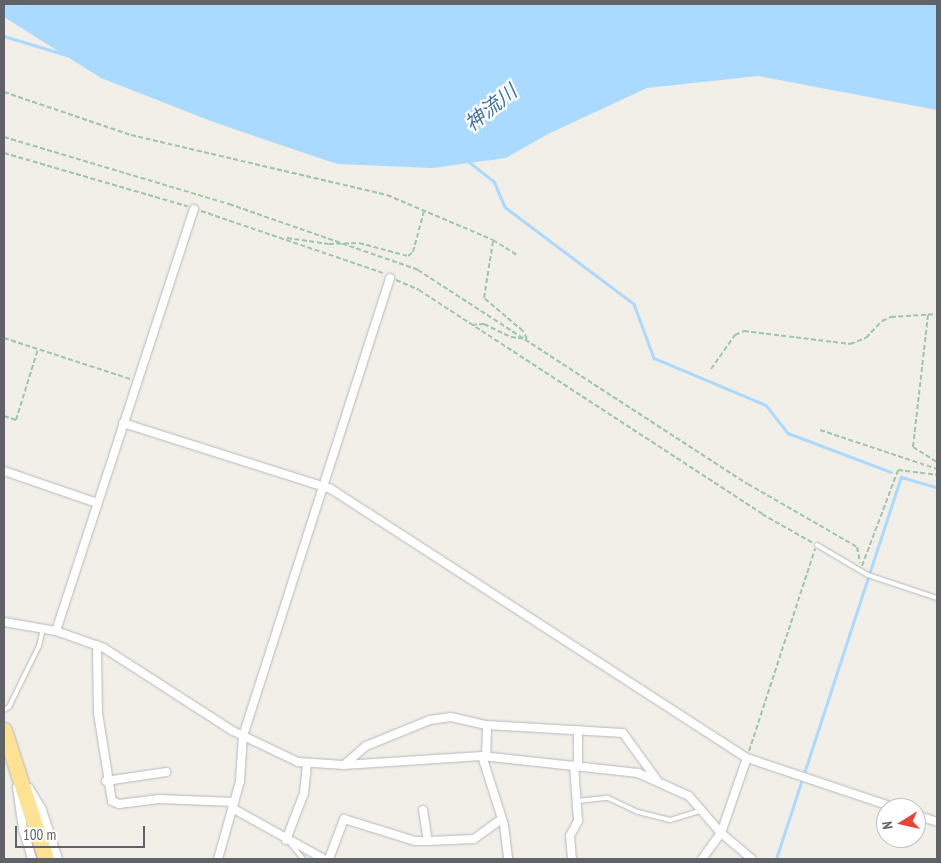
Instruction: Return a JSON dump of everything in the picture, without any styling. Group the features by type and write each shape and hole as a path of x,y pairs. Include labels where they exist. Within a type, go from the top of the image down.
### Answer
{"highway":[{"path":"4,730 46,859"}],"street":[{"path":"56,631 136,381 194,209"},
{"path":"218,859 240,781 243,736 390,278"},
{"path":"123,423 323,487 747,758 876,801"},
{"path":"4,471 97,503"},
{"path":"4,622 56,631 97,644 243,736 307,764 344,765 484,756 638,773 689,796 699,811 721,833 752,859"},
{"path":"97,644 98,713 106,781 112,801 119,804 159,799 233,805 288,841 324,859"},
{"path":"344,765 366,746 430,720 451,717 487,725 623,733 657,780"},
{"path":"487,725 484,756 502,819 508,859"},
{"path":"572,859 570,836 578,821 576,766 578,730"},
{"path":"702,859 721,833 747,758"},
{"path":"288,841 304,793 307,764"},
{"path":"17,768 23,830 32,859"},
{"path":"17,768 42,810 58,859"},
{"path":"106,781 166,772"},
{"path":"423,810 428,841"},
{"path":"329,859 344,819 415,841 428,841 474,839 502,819"}],"lane":[{"path":"817,545 860,570 937,598"},
{"path":"4,710 10,707 39,646 43,629"},
{"path":"577,801 608,798 638,812 670,820 699,811"},
{"path":"288,841 303,859"}],"path":[{"path":"4,92 131,135 344,183 424,211 493,240 517,255"},
{"path":"4,137 112,167 343,242 418,270 527,339 764,495 857,546 859,560"},
{"path":"4,153 285,238 419,290 762,514 817,545 747,758"},
{"path":"285,238 343,242 408,256 413,252 424,211"},
{"path":"493,240 484,298 524,331 527,339"},
{"path":"711,369 735,335 744,331 850,344 866,338 882,320 937,314"},
{"path":"928,315 913,447 937,462"},
{"path":"472,325 484,324 511,337 527,339"},
{"path":"4,338 136,381"},
{"path":"4,416 16,420 38,349"},
{"path":"820,430 937,469"},
{"path":"860,570 898,470 937,475"}],"water":[{"name":"神流川","path":"4,4 937,4 937,110 758,76 647,88 548,134 506,158 433,168 337,164 216,123 101,78 4,17"}],"waterway":[{"path":"4,36 67,55"},
{"path":"468,161 494,181 505,207 634,304 654,358 766,405 788,433 891,472"},
{"path":"776,859 901,477 937,487"}]}
